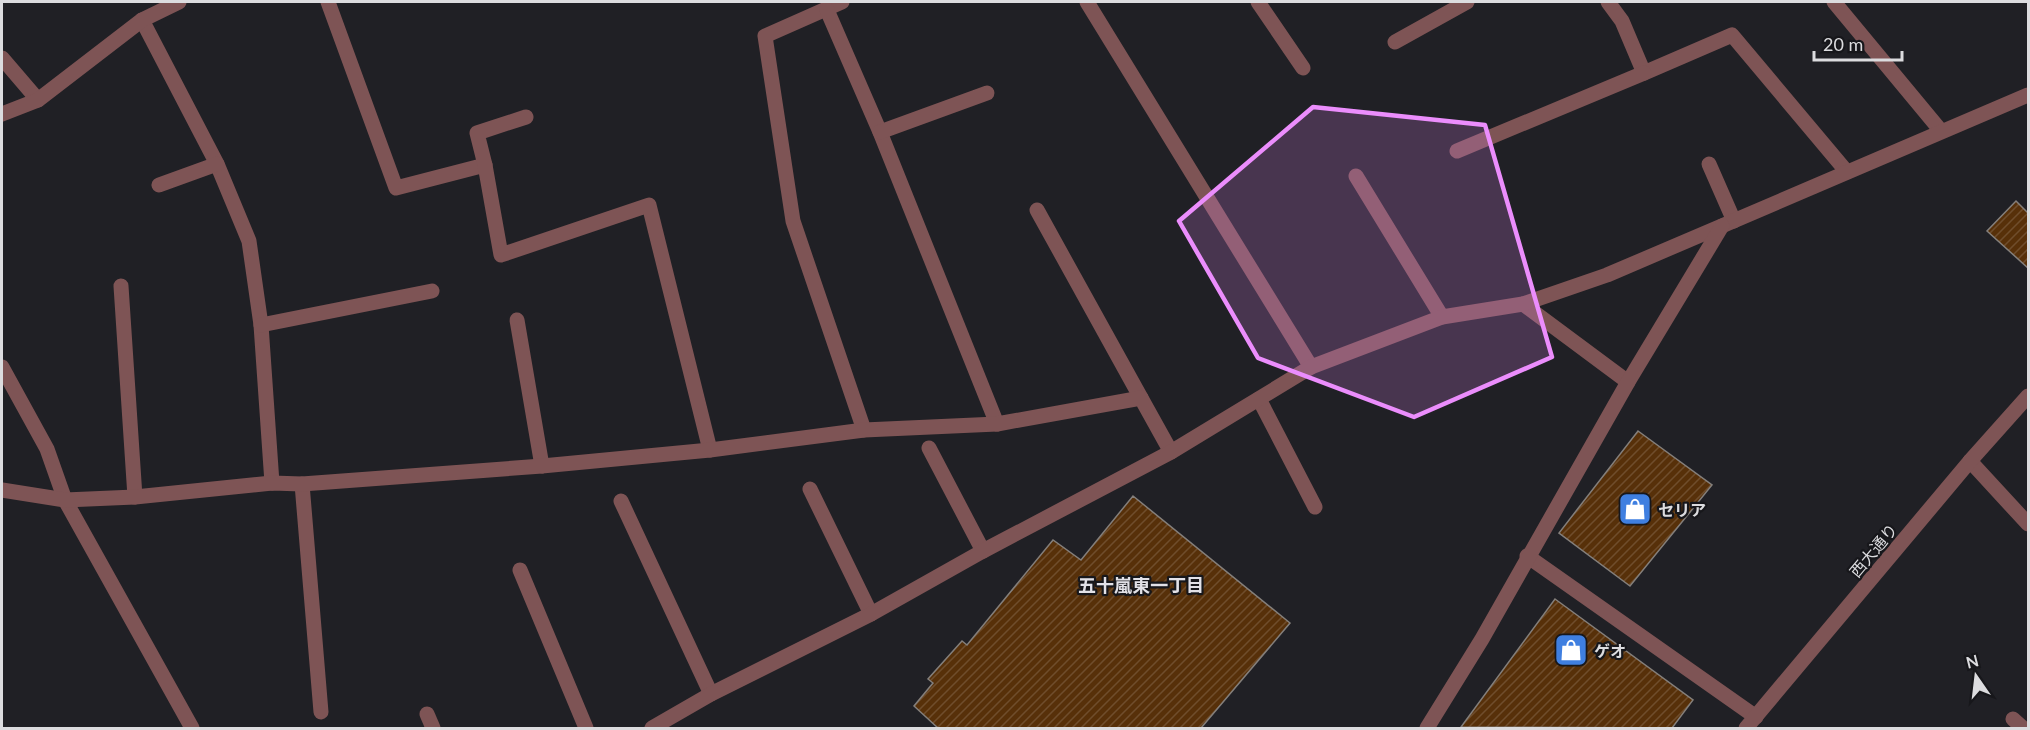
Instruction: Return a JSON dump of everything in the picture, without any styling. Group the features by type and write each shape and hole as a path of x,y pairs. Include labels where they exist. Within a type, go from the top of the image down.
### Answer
{"street":[{"path":"2,114 38,100 142,20 179,2"},
{"path":"328,2 396,188 485,165"},
{"path":"842,2 765,36 793,220 864,430"},
{"path":"1087,2 1311,367"},
{"path":"1258,2 1304,68"},
{"path":"1395,42 1467,2"},
{"path":"1608,2 1622,21 1644,73"},
{"path":"1834,2 1941,131"},
{"path":"827,10 880,132 997,424"},
{"path":"142,20 218,164 249,241 261,325 272,483"},
{"path":"1457,151 1732,35 1847,172"},
{"path":"2,58 38,100"},
{"path":"880,132 987,93"},
{"path":"651,729 711,694 871,614 983,551 1171,452 1311,367 1442,317 1523,304 1607,275 2028,95"},
{"path":"526,117 477,133 501,255 649,206 710,450"},
{"path":"159,185 218,164"},
{"path":"1709,164 1728,223"},
{"path":"1356,176 1442,317"},
{"path":"1037,210 1171,452"},
{"path":"1426,729 1482,639 1527,556 1628,382 1728,223"},
{"path":"121,286 135,497"},
{"path":"261,325 432,291"},
{"path":"1523,304 1628,382"},
{"path":"517,320 542,466"},
{"path":"2,367 47,449 64,500 192,729"},
{"name":"西大通り","path":"1751,723 1970,461 2028,396"},
{"path":"2,490 64,500 135,497 272,483 302,484 542,466 710,450 864,430 997,424 1141,398"},
{"path":"1259,399 1315,507"},
{"path":"929,448 983,551"},
{"path":"1970,461 2028,524"},
{"path":"302,484 321,712"},
{"path":"810,489 871,614"},
{"path":"621,501 711,694"},
{"path":"1527,556 1751,723"},
{"path":"520,570 586,729"}],"highlighted area":[{"path":"1313,107 1485,125 1552,357 1414,417 1258,358 1179,221"}],"building":[{"path":"2016,201 2028,213 2028,268 1987,231"},
{"name":"セリア","path":"1638,431 1712,485 1630,586 1559,533"},
{"path":"1133,496 1290,623 1201,728 938,728 914,706 933,683 928,679 962,641 967,645 1053,540 1081,560"},
{"name":"ゲオ","path":"1555,599 1693,700 1672,728 1461,727"}],"place":[{"name":"セリア","path":"1635,509"},
{"name":"ゲオ","path":"1571,650"}],"district":[{"name":"五十嵐東一丁目","path":"1141,585"}]}
